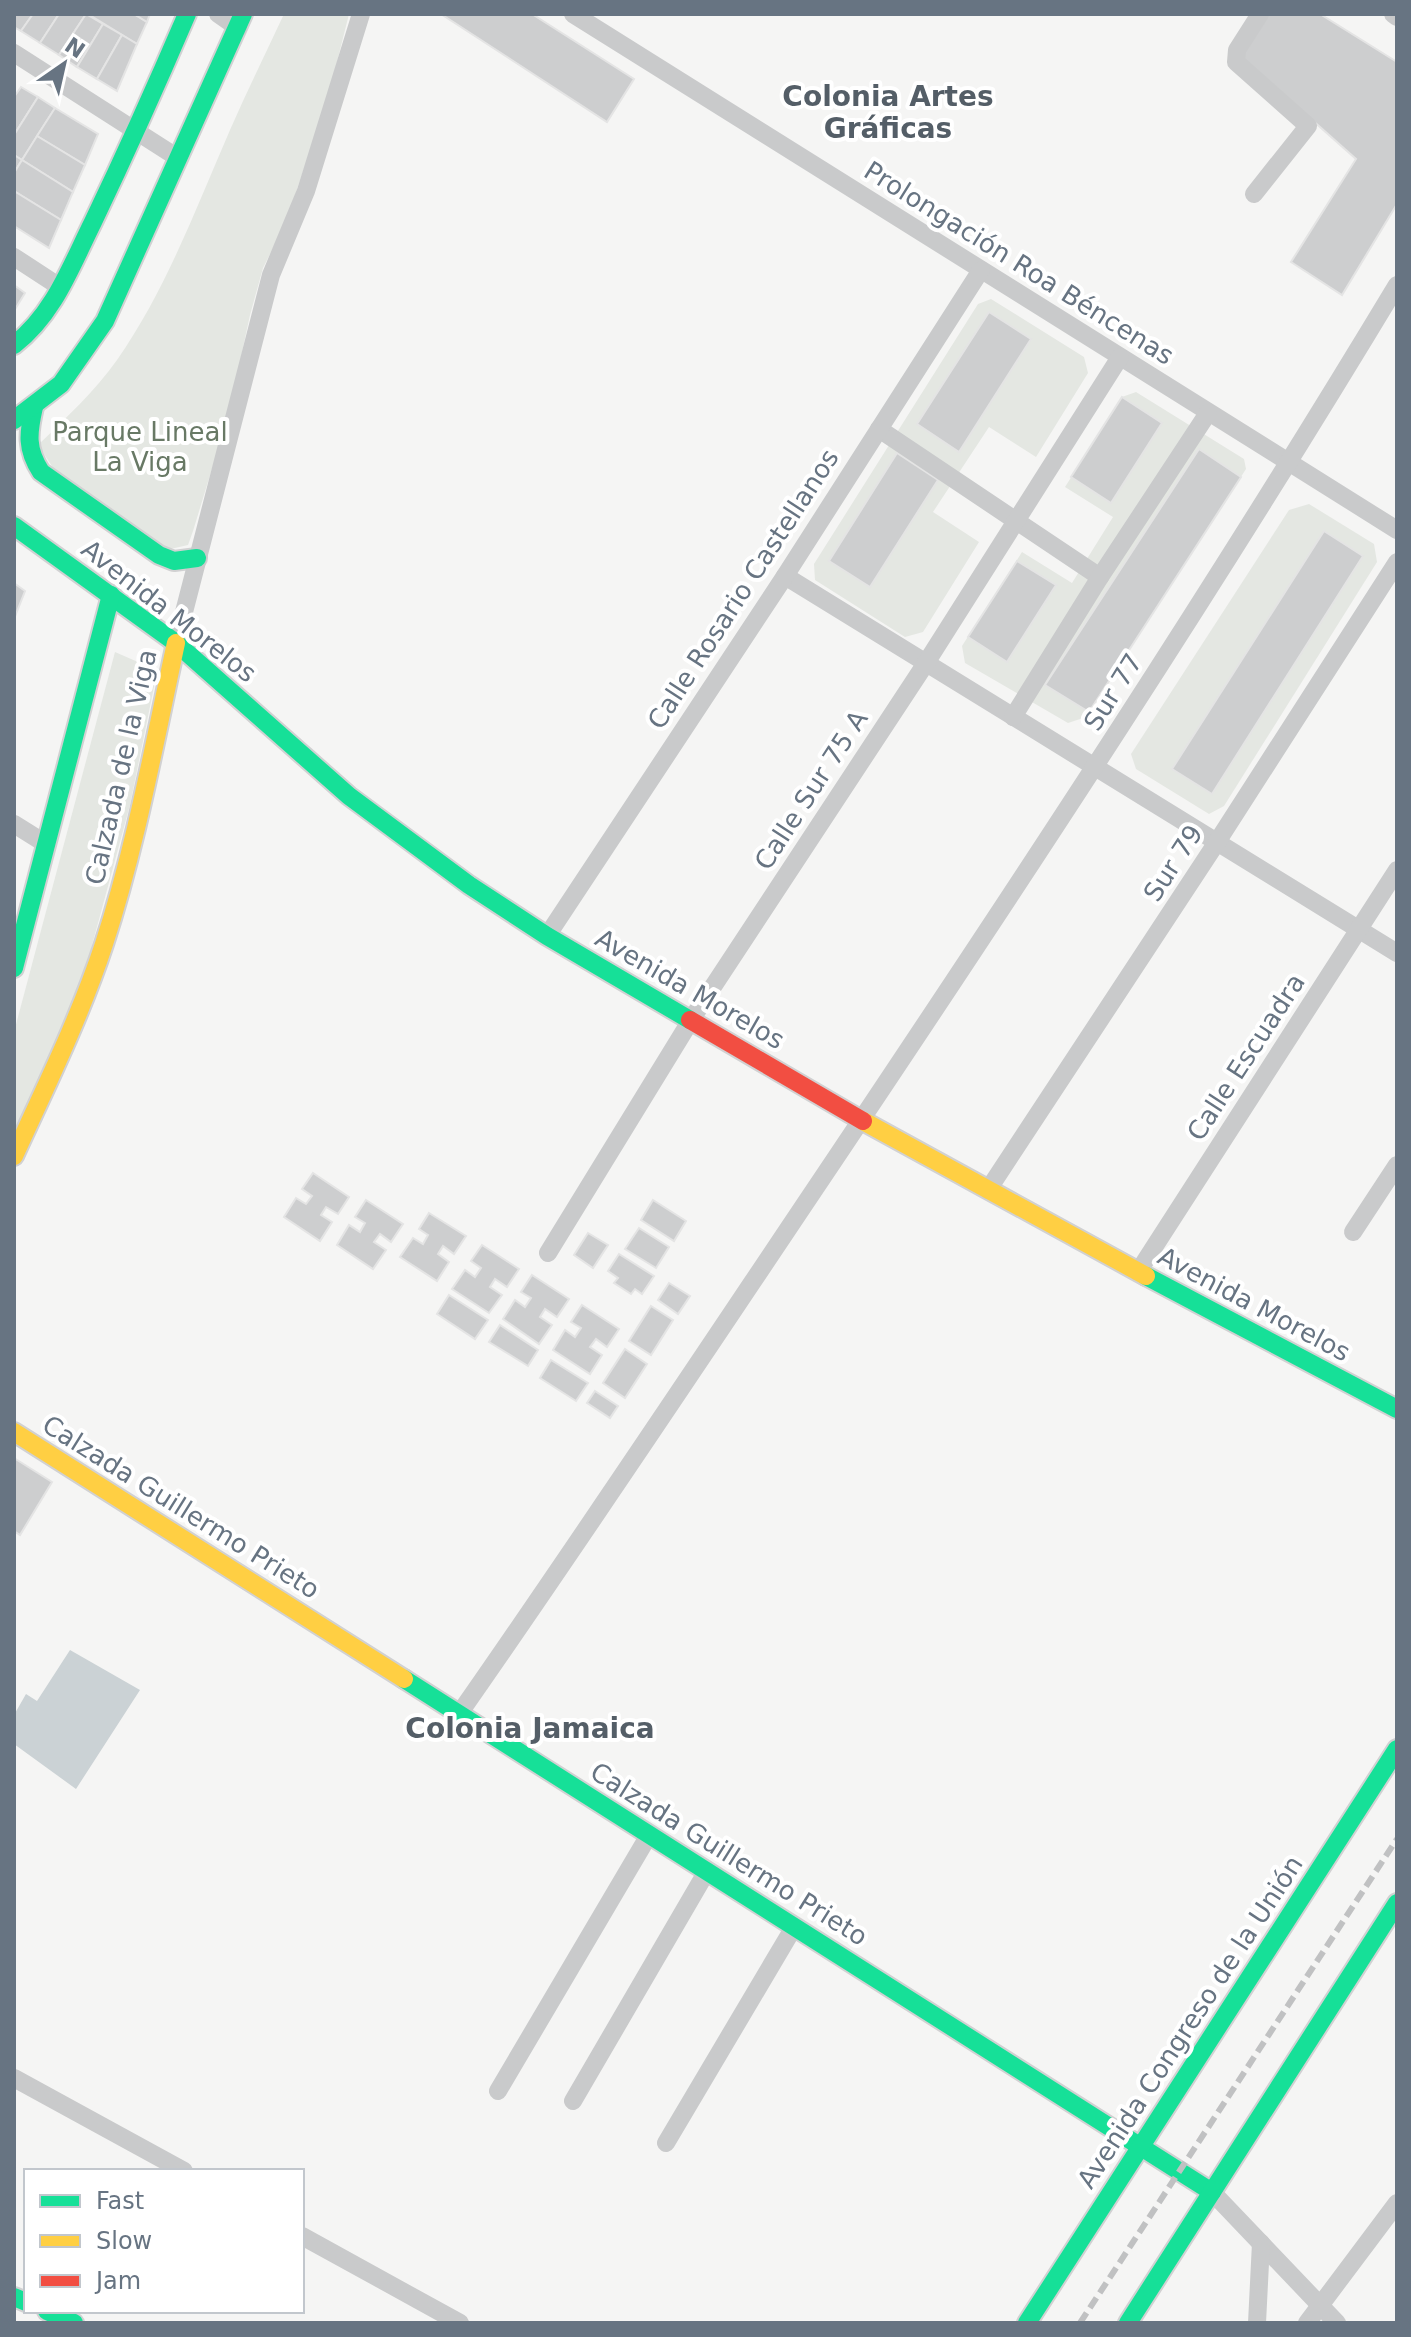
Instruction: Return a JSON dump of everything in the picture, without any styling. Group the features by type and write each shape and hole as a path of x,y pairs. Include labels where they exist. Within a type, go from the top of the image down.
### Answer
{"main road":[{"path":"14,345 40,321 60,287 137,134 187,14"},
{"path":"14,420 61,384 105,321 239,19"},
{"path":"34,407 27,439 29,455 41,472 159,555 174,561 197,558"},
{"name":"Avenida Morelos","path":"14,526 176,643 349,796 469,885 547,936 861,1120 1397,1409"},
{"name":"Calzada de la Viga","path":"14,968 111,595"},
{"name":"Calzada de la Viga","path":"14,1156 74,1023 103,946 124,879 176,643"},
{"name":"Calzada Guillermo Prieto","path":"14,1432 1212,2192"},
{"name":"Avenida Congreso de la Unión","path":"1027,2323 1397,1749"},
{"path":"1128,2323 1397,1903"},
{"path":"52,2313 74,2323"}],"street":[{"path":"218,14 239,19"},
{"name":"Calzada de la Viga","path":"176,643 271,275 306,191 361,14"},
{"name":"Prolongación Roa Béncenas","path":"573,14 1397,530"},
{"path":"1254,194 1308,126 1236,62 1237,50 1260,14"},
{"path":"14,53 178,158"},
{"path":"14,257 60,287"},
{"name":"Calle Rosario Castellanos","path":"547,936 785,576 981,270"},
{"name":"Sur 77","path":"459,1714 1096,768 1290,464 1397,285"},
{"name":"Calle Sur 75 A","path":"548,1253 691,1020 926,663 1120,357"},
{"path":"1013,717 1208,413"},
{"path":"879,429 1100,577"},
{"name":"Sur 79","path":"988,1190 1397,562"},
{"path":"785,576 1397,953"},
{"path":"14,824 46,844"},
{"name":"Calle Escuadra","path":"1138,1272 1397,870"},
{"path":"1353,1232 1397,1165"},
{"path":"498,2091 649,1835"},
{"path":"573,2101 707,1871"},
{"path":"666,2143 794,1927"},
{"path":"14,2078 180,2169"},
{"path":"1212,2192 1337,2323"},
{"path":"1307,2323 1397,2203"},
{"path":"304,2237 460,2323"},
{"path":"1257,2323 1261,2243"}],"green space":[{"name":"Parque Lineal La Viga","path":"284,14 349,14 329,94 286,222 263,268 229,413 193,531 188,545 166,550 63,483 38,445 117,360 151,306"},
{"path":"991,299 1084,357 1088,373 1036,457 989,427 933,512 979,542 923,632 905,637 815,580 814,564 978,304"},
{"path":"1136,392 1244,459 1246,469 1089,712 1083,718 1068,723 965,663 962,646 1022,552 1072,583 1113,517 1065,487 1122,397"},
{"path":"1309,504 1374,544 1377,562 1224,806 1209,814 1136,769 1131,754 1289,510"},
{"path":"115,652 154,669 156,677 130,805 78,997 14,1144 14,1032"}],"shaded area":[{"path":"70,1650 140,1690 76,1789 14,1744 14,1715 26,1694 37,1701"}],"building":[{"path":"14,14 33,14 21,31 14,27"},
{"path":"33,14 59,14 40,43 21,31"},
{"path":"59,14 86,14 59,55 40,43"},
{"path":"86,14 103,24 77,67 59,55"},
{"path":"88,14 134,14 147,22 137,44"},
{"path":"134,14 150,14 147,22"},
{"path":"441,14 532,14 634,79 607,122"},
{"path":"1267,14 1320,14 1397,62 1397,204 1342,295 1291,262 1356,159 1239,55"},
{"path":"103,24 122,35 97,79 77,67"},
{"path":"122,35 137,44 117,91 97,79"},
{"path":"21,87 38,97 14,135 14,97"},
{"path":"38,97 55,108 22,160 14,155 14,135"},
{"path":"55,108 98,134 85,165 37,136"},
{"path":"37,136 85,165 73,192 22,160"},
{"path":"14,155 22,160 14,173"},
{"path":"22,160 73,192 61,220 14,191 14,173"},
{"path":"14,191 61,220 49,248 14,226"},
{"path":"14,285 25,293 14,311"},
{"path":"989,312 1031,339 959,452 917,424"},
{"path":"1122,397 1162,423 1111,503 1071,477"},
{"path":"1199,449 1241,477 1089,712 1045,685"},
{"path":"897,453 938,480 870,587 829,561"},
{"path":"1324,531 1363,556 1212,794 1172,769"},
{"path":"1017,561 1056,585 1007,662 968,637"},
{"path":"14,583 25,591 14,619"},
{"path":"313,1173 349,1197 338,1214 326,1207 321,1215 332,1222 320,1241 284,1217 296,1198 306,1204 312,1196 302,1189"},
{"path":"366,1200 403,1224 391,1242 380,1234 374,1242 386,1250 373,1269 337,1245 349,1225 360,1232 365,1223 355,1217"},
{"path":"653,1200 686,1221 674,1241 641,1220"},
{"path":"429,1213 466,1236 454,1254 443,1246 438,1254 449,1262 437,1281 400,1257 413,1238 423,1244 428,1235 419,1229"},
{"path":"639,1228 669,1247 656,1268 625,1249"},
{"path":"588,1233 608,1245 593,1268 574,1255"},
{"path":"482,1245 519,1269 507,1287 495,1279 490,1287 502,1295 489,1313 452,1289 465,1270 475,1277 481,1268 471,1261"},
{"path":"619,1254 654,1276 642,1294 635,1289 631,1294 614,1283 618,1278 608,1271"},
{"path":"532,1275 569,1299 557,1317 545,1309 540,1317 552,1325 539,1344 503,1319 515,1300 525,1307 531,1298 521,1292"},
{"path":"669,1283 690,1296 678,1314 658,1300"},
{"path":"449,1295 488,1320 475,1339 437,1314"},
{"path":"582,1305 619,1329 607,1347 596,1339 590,1347 602,1355 590,1374 553,1350 565,1330 575,1337 581,1328 571,1322"},
{"path":"651,1306 673,1320 651,1355 629,1341"},
{"path":"500,1325 538,1350 528,1366 489,1342"},
{"path":"625,1349 647,1364 625,1398 603,1383"},
{"path":"551,1360 588,1383 576,1401 540,1378"},
{"path":"595,1391 618,1406 610,1418 587,1403"},
{"path":"14,1458 52,1482 20,1535 14,1531"}],"railway":[{"path":"1080,2323 1397,1839"}],"traffic: fast":[{"path":"14,345 40,319 69,272 187,14"},
{"path":"14,420 61,384 105,321 243,14"},
{"path":"34,407 30,441 41,472 159,555 174,561 197,558"},
{"path":"14,526 176,643 349,796 469,885 547,936 690,1020"},
{"path":"14,968 111,595"},
{"path":"1146,1276 1397,1409"},
{"path":"404,1679 1212,2192"},
{"path":"1027,2323 1397,1749"},
{"path":"1128,2323 1397,1903"},
{"path":"14,2297 24,2301"},
{"path":"52,2313 74,2323"}],"traffic: slow":[{"path":"14,1156 73,1025 104,944 135,832 176,643"},
{"path":"863,1121 1146,1276"},
{"path":"14,1432 404,1679"}],"traffic: jam":[{"path":"690,1020 863,1121"}],"district":[{"name":"Colonia Artes Gráficas","path":"888,112"},
{"name":"Colonia Jamaica","path":"530,1728"}]}
